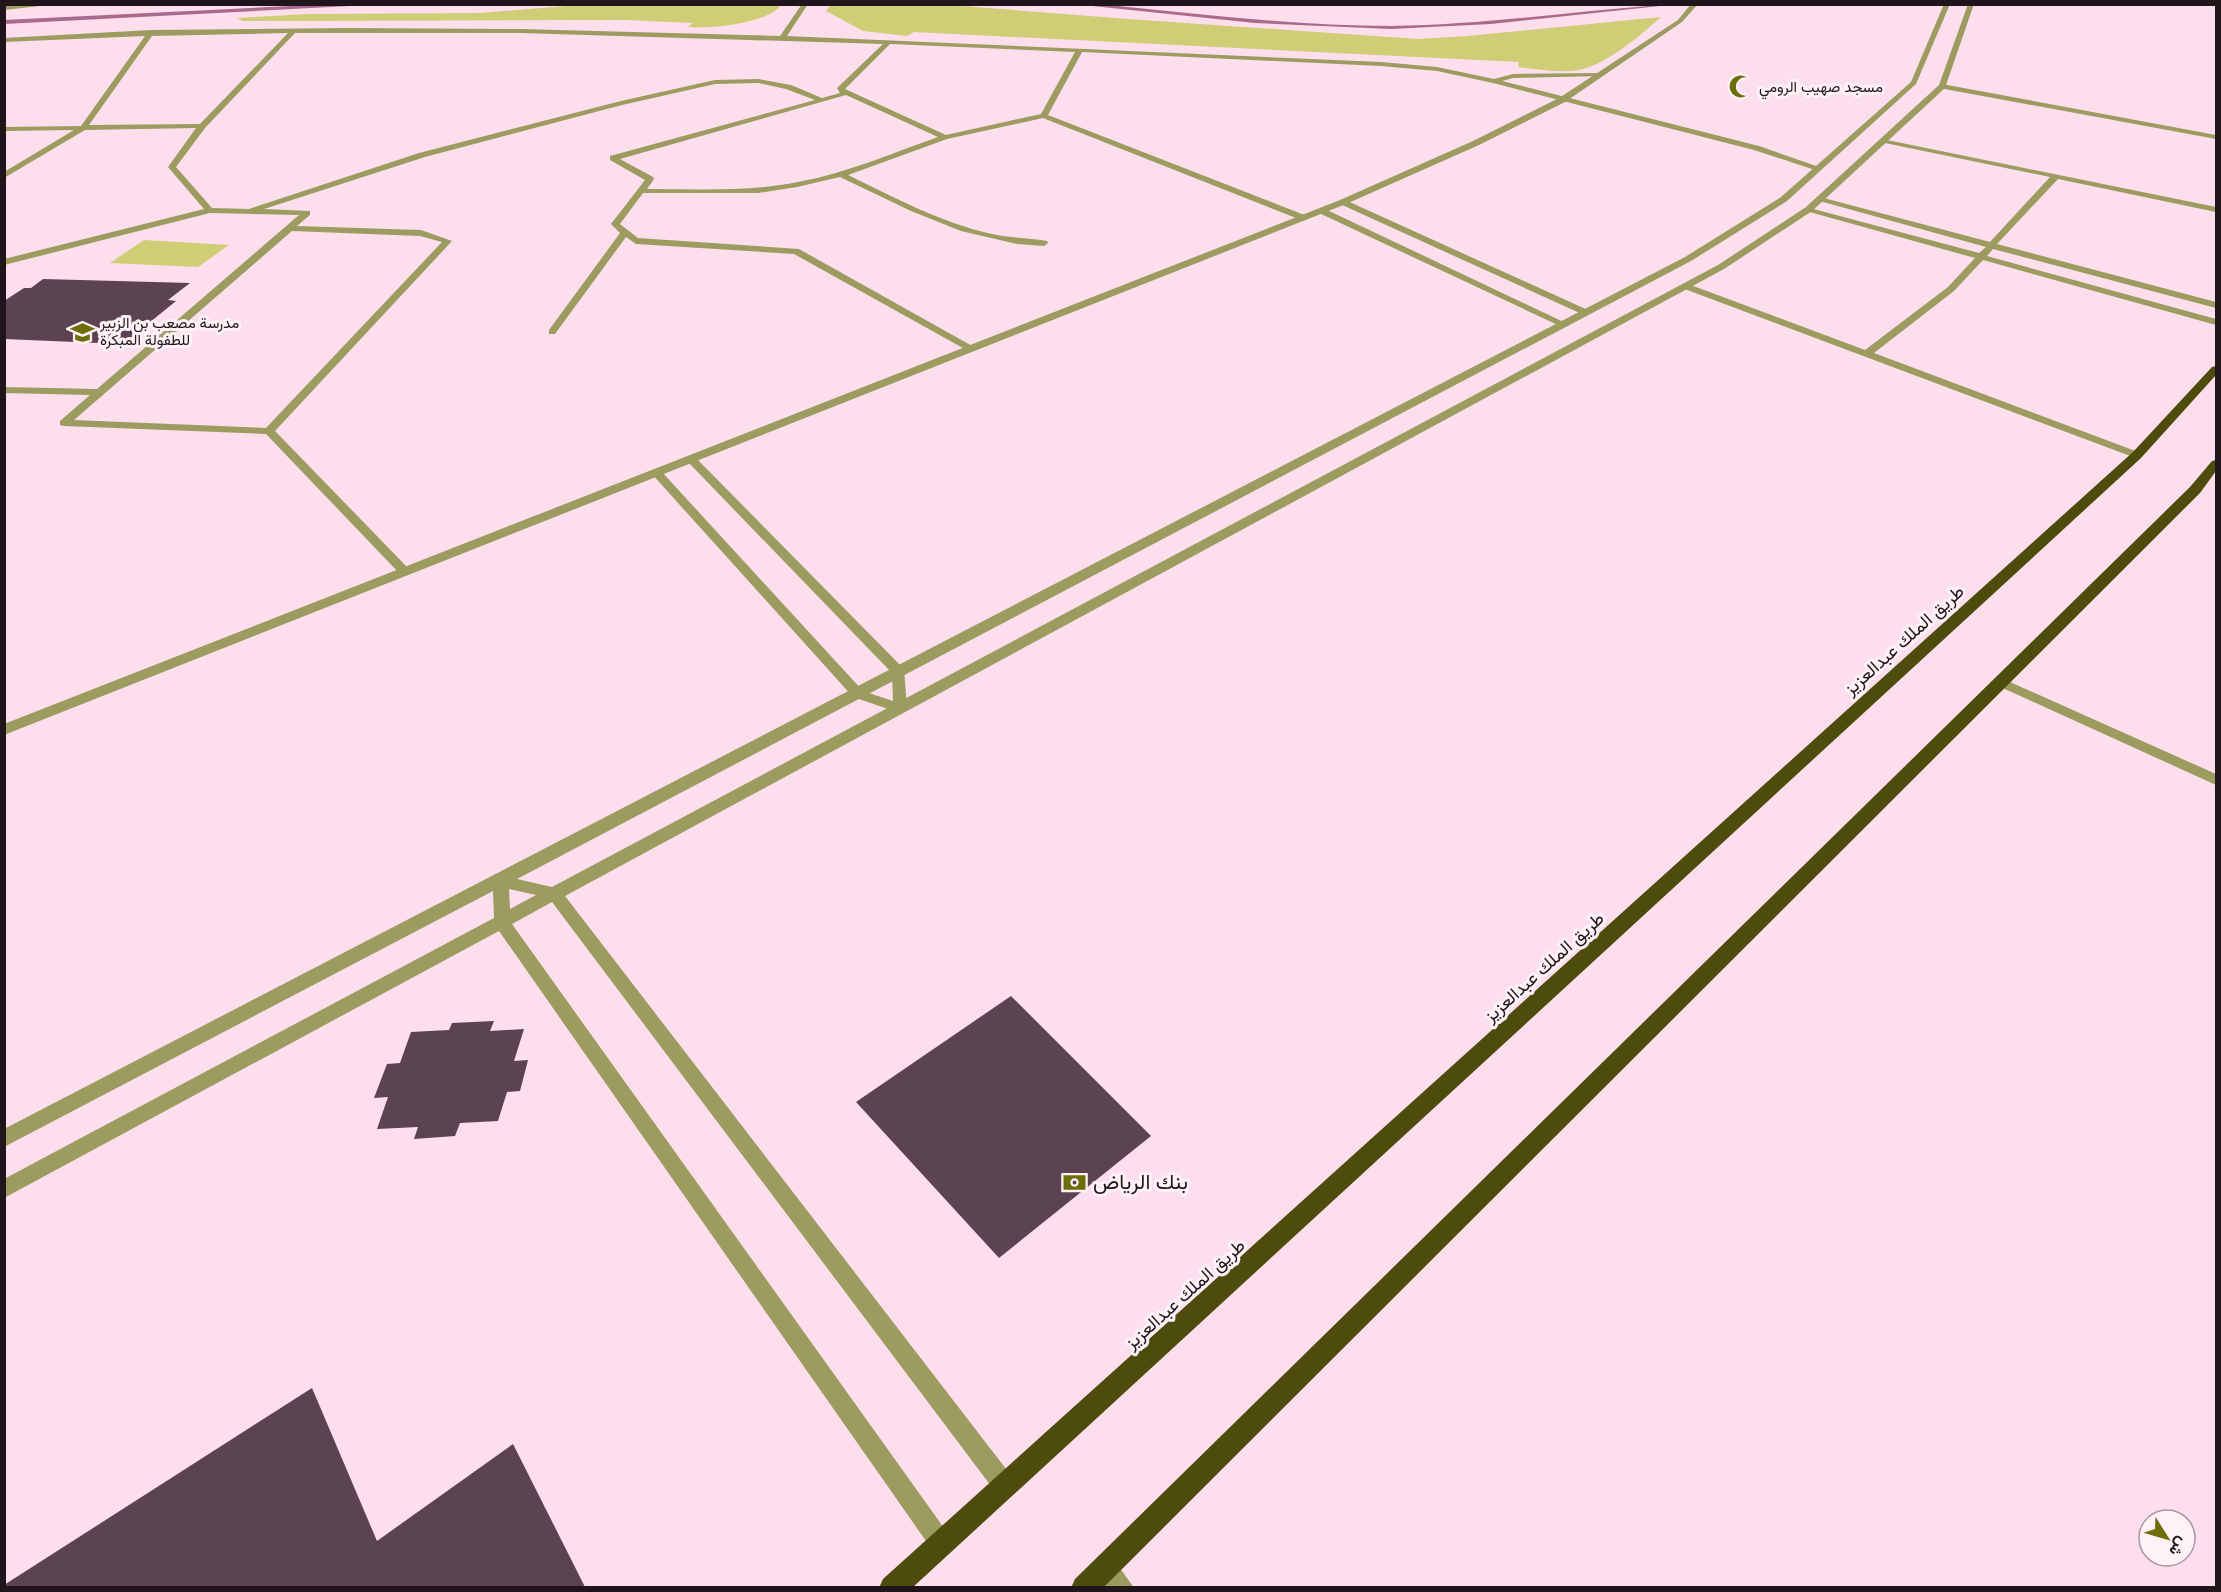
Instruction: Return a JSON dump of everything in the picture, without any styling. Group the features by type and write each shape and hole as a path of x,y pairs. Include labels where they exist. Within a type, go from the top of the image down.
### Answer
{"highway":[{"name":"طريق الملك عبدالعزيز","path":"892,1587 2137,455 2217,369"},
{"path":"1084,1587 2195,490 2217,464"}],"street":[{"path":"9,7 55,4"},
{"path":"782,38 805,4"},
{"path":"4,730 1343,202 1476,143 1562,100 1680,21 1695,4"},
{"path":"4,1139 1688,259 1784,199 1914,83 1947,4"},
{"path":"4,1189 1721,267 1814,205 1942,86 1971,4"},
{"path":"210,210 172,166 202,126 293,31"},
{"path":"4,47 8,39 151,32 613,31 1381,64 1437,69 1494,81 1756,148 1818,168"},
{"path":"4,176 83,128 151,32"},
{"path":"887,43 840,90 945,137"},
{"path":"1044,116 1079,51"},
{"path":"1494,81 1513,76 1600,75"},
{"path":"250,211 422,155 621,103 715,82 758,81 788,87 822,100"},
{"path":"1942,86 2217,137"},
{"path":"847,93 613,159 650,180 615,224 636,242 796,251 970,349"},
{"path":"641,191 766,189 795,186 840,174 945,137 1044,116 1304,218"},
{"path":"4,129 202,126"},
{"path":"1885,141 2217,209"},
{"path":"840,174 922,213 975,234 1018,243 1044,243"},
{"path":"1866,354 1951,289 2056,176"},
{"path":"1343,202 1587,313"},
{"path":"1814,205 1991,245 2217,305"},
{"path":"1814,205 1980,257 2217,322"},
{"path":"4,262 210,210 307,213 64,423 269,431 405,572"},
{"path":"1322,211 1565,325"},
{"path":"269,431 448,241 421,233 290,228"},
{"path":"552,332 625,232"},
{"path":"1685,286 2137,455"},
{"path":"4,390 100,392"},
{"path":"691,459 899,672 900,708"},
{"path":"657,473 858,694 900,708"},
{"path":"2001,682 2217,780"},
{"path":"501,881 555,894 1005,1486"},
{"path":"501,881 502,922 941,1543"},
{"path":"1105,1566 1122,1587"}],"shaded area":[{"path":"591,4 781,5 764,17 751,21 723,26 698,27 688,27 693,23 626,20 243,21 237,18 307,14 479,13"},
{"path":"831,4 950,5 1418,39 1661,17 1634,40 1603,60 1583,69 1559,71 1518,67 1519,62 914,32 907,36 863,31 826,11"},
{"path":"144,240 229,245 198,267 110,263"}],"building":[{"path":"43,279 190,283 168,300 176,301 123,344 4,339 4,301 24,288 31,288"},
{"path":"1011,996 1151,1136 999,1258 856,1102"},
{"path":"494,1021 490,1031 524,1029 514,1061 528,1060 520,1091 507,1092 498,1121 460,1123 455,1136 414,1139 418,1127 377,1129 388,1097 374,1098 387,1064 400,1063 411,1032 449,1030 452,1023"},
{"path":"312,1388 377,1541 513,1444 585,1587 4,1587 4,1585"}],"waterway":[{"path":"4,22 386,4"},
{"path":"1075,4 1255,21 1391,27 1491,22 1658,6"}],"place":[{"name":"مسجد صهيب الرومي","path":"1741,87"},
{"name":"مدرسة مصعب بن الزبير للطفولة المبكرة","path":"82,332"},
{"name":"بنك الرياض","path":"1075,1182"}]}
